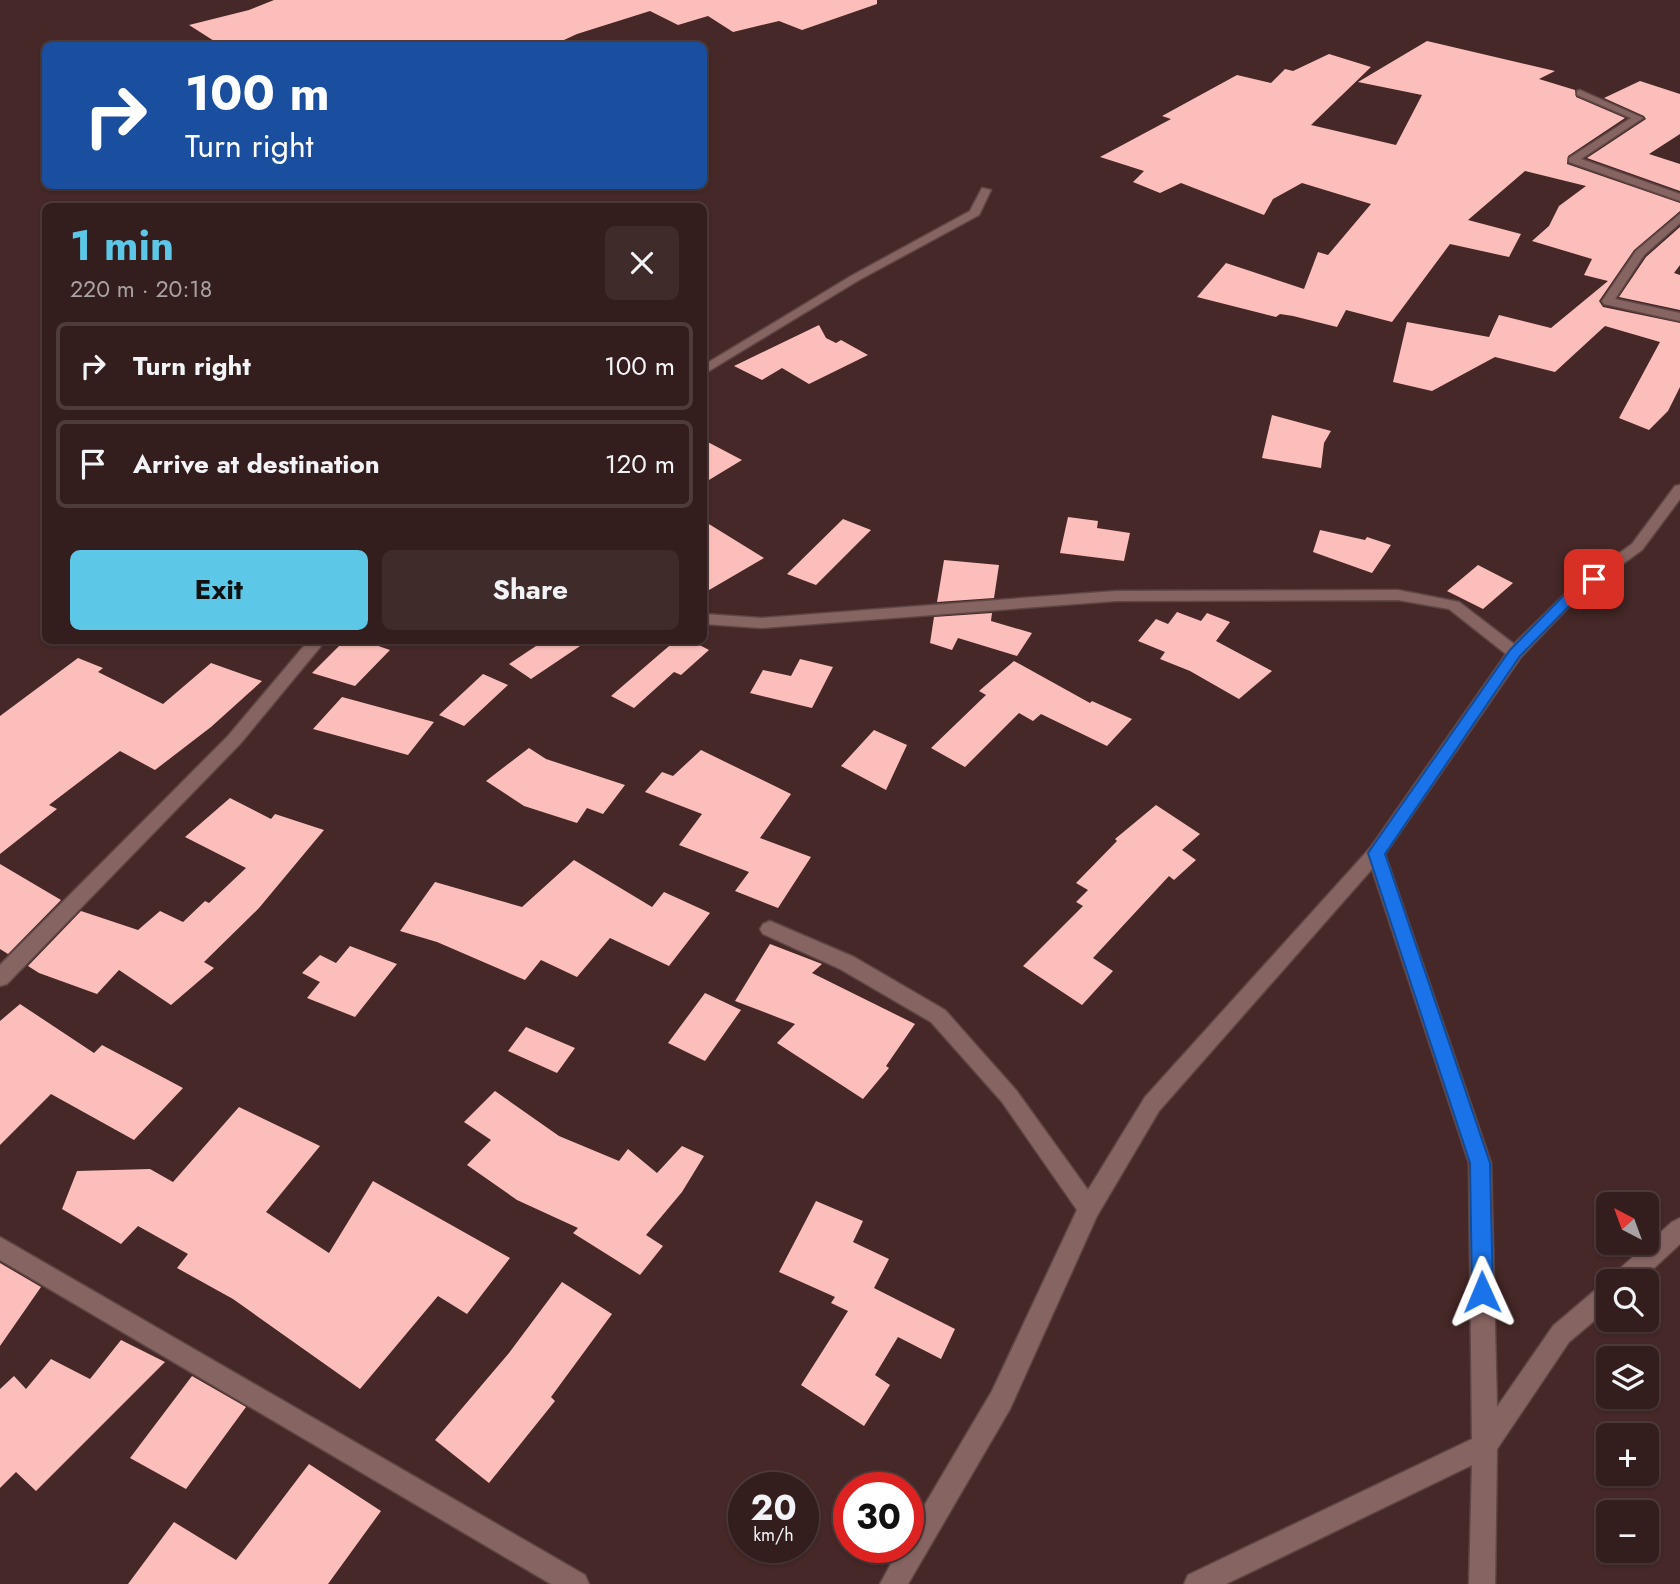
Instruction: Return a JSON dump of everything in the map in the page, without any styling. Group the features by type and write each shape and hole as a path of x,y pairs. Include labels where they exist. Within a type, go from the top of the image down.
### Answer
{"street":[{"path":"1580,93 1638,118 1573,160 1680,198"},
{"path":"707,368 855,278 975,213 986,190"},
{"path":"1680,217 1640,253 1608,301 1680,317"},
{"path":"893,1584 1001,1399 1090,1209 1152,1104 1376,853 1515,653 1575,592 1637,547 1680,489"},
{"path":"707,619 761,624 1116,596 1398,596 1454,605 1515,653"},
{"path":"0,978 234,740 315,644"},
{"path":"1376,853 1480,1163 1485,1446 1482,1584"},
{"path":"770,929 847,963 938,1016 1009,1096 1090,1209"},
{"path":"1636,1269 1680,1229"},
{"path":"0,1248 576,1584"},
{"path":"1197,1584 1485,1446 1561,1334 1596,1304"}],"building":[{"path":"274,0 877,0 877,4 802,30 779,21 733,32 708,16 678,25 650,11 560,42 216,42 189,25 249,10"},
{"path":"1427,41 1555,71 1539,79 1575,90 1576,97 1625,118 1568,156 1567,164 1680,203 1680,211 1634,250 1599,301 1603,307 1680,323 1680,387 1668,411 1649,430 1619,418 1660,342 1605,326 1555,372 1495,357 1432,391 1393,382 1407,322 1489,337 1499,315 1551,328 1608,281 1584,275 1592,259 1532,241 1549,226 1559,206 1586,186 1525,171 1468,220 1521,234 1509,257 1450,244 1392,322 1346,310 1337,327 1293,316 1280,314 1276,317 1197,297 1226,263 1304,289 1318,252 1328,255 1371,204 1302,183 1273,199 1264,215 1181,183 1160,193 1133,182 1144,171 1100,157 1171,119 1162,116 1237,75 1271,83 1285,69 1293,71 1329,54 1371,67 1311,125 1396,145 1422,95 1358,82"},
{"path":"1640,81 1680,94 1680,134 1649,154 1680,164 1680,191 1587,158 1646,119 1604,98"},
{"path":"1680,227 1680,265 1674,273 1680,275 1680,310 1619,297 1646,257"},
{"path":"819,325 826,338 836,343 841,340 868,355 809,384 782,368 762,380 734,366"},
{"path":"1272,415 1331,431 1324,443 1321,468 1262,458"},
{"path":"707,442 742,460 707,481"},
{"path":"1068,517 1098,521 1097,528 1130,533 1124,561 1060,553"},
{"path":"843,519 871,530 816,585 787,574"},
{"path":"707,523 764,558 707,591"},
{"path":"1320,530 1365,540 1367,537 1391,545 1372,573 1313,552"},
{"path":"944,560 999,565 994,598 937,602"},
{"path":"1478,565 1513,583 1483,609 1447,591"},
{"path":"1177,612 1201,621 1207,613 1230,622 1216,641 1272,671 1239,699 1190,671 1160,659 1165,652 1138,641 1156,619 1168,624"},
{"path":"992,613 991,621 1032,633 1017,656 958,638 952,650 930,643 934,617"},
{"path":"341,644 373,644 390,650 355,686 312,673"},
{"path":"539,644 583,644 531,679 509,664"},
{"path":"671,644 698,644 709,650 681,675 674,672 634,708 611,696"},
{"path":"78,658 103,668 98,672 163,704 211,663 262,681 211,727 155,770 120,751 49,805 57,809 0,854 0,716"},
{"path":"800,659 833,667 812,708 750,693 763,670 791,676"},
{"path":"1014,661 1090,703 1092,701 1132,719 1107,746 1041,714 1033,721 1019,713 965,767 931,748 986,695 979,691"},
{"path":"483,674 508,685 464,726 439,715"},
{"path":"342,697 434,722 408,755 313,729"},
{"path":"874,730 907,745 886,790 841,766"},
{"path":"529,748 546,759 625,785 603,814 587,808 577,823 524,806 486,781"},
{"path":"701,750 791,794 760,838 811,857 778,908 735,891 749,872 679,845 702,814 645,792 662,772 673,776"},
{"path":"230,798 271,819 275,814 324,830 259,908 204,962 214,968 171,1005 119,970 97,994 39,973 28,966 81,911 138,930 160,911 183,922 205,901 209,903 246,868 185,837"},
{"path":"1156,805 1200,834 1182,850 1196,860 1174,880 1169,876 1093,958 1113,971 1082,1005 1023,966 1083,906 1076,902 1088,890 1076,883 1117,841 1115,839"},
{"path":"574,860 652,907 664,892 710,913 669,966 610,938 577,977 541,960 525,980 437,942 400,931 435,882 522,907"},
{"path":"0,864 61,900 8,954 0,949"},
{"path":"770,944 822,964 812,973 915,1024 886,1066 889,1068 863,1099 777,1043 795,1024 735,1001"},
{"path":"350,946 397,964 355,1017 307,998 320,982 302,973 320,955 336,963"},
{"path":"705,993 741,1010 705,1061 668,1043"},
{"path":"20,1004 94,1053 102,1045 183,1088 134,1140 51,1094 0,1145 0,1021"},
{"path":"526,1027 575,1048 557,1073 508,1051"},
{"path":"495,1091 559,1136 619,1161 628,1149 657,1173 682,1146 704,1156 682,1192 646,1235 663,1246 640,1275 573,1233 578,1228 517,1200 467,1165 491,1140 464,1122"},
{"path":"239,1107 320,1146 266,1212 329,1253 373,1181 510,1258 467,1314 438,1296 360,1389 233,1299 177,1268 188,1254 138,1226 121,1244 62,1209 77,1171 150,1169 173,1182"},
{"path":"816,1201 863,1221 853,1242 889,1259 874,1288 955,1329 941,1359 898,1337 875,1375 890,1385 864,1426 801,1385 848,1311 831,1303 835,1297 779,1272"},
{"path":"0,1263 41,1287 0,1346"},
{"path":"562,1282 612,1314 551,1397 555,1401 489,1483 435,1440 509,1353"},
{"path":"121,1340 165,1362 36,1491 16,1472 0,1488 0,1389 14,1376 26,1389 51,1359 90,1379"},
{"path":"192,1376 246,1407 186,1489 130,1458"},
{"path":"309,1464 381,1511 328,1584 128,1584 174,1522 236,1560"}],"route":[{"path":"1482,1292 1480,1163 1376,853 1515,653 1575,592 1594,579"}]}
